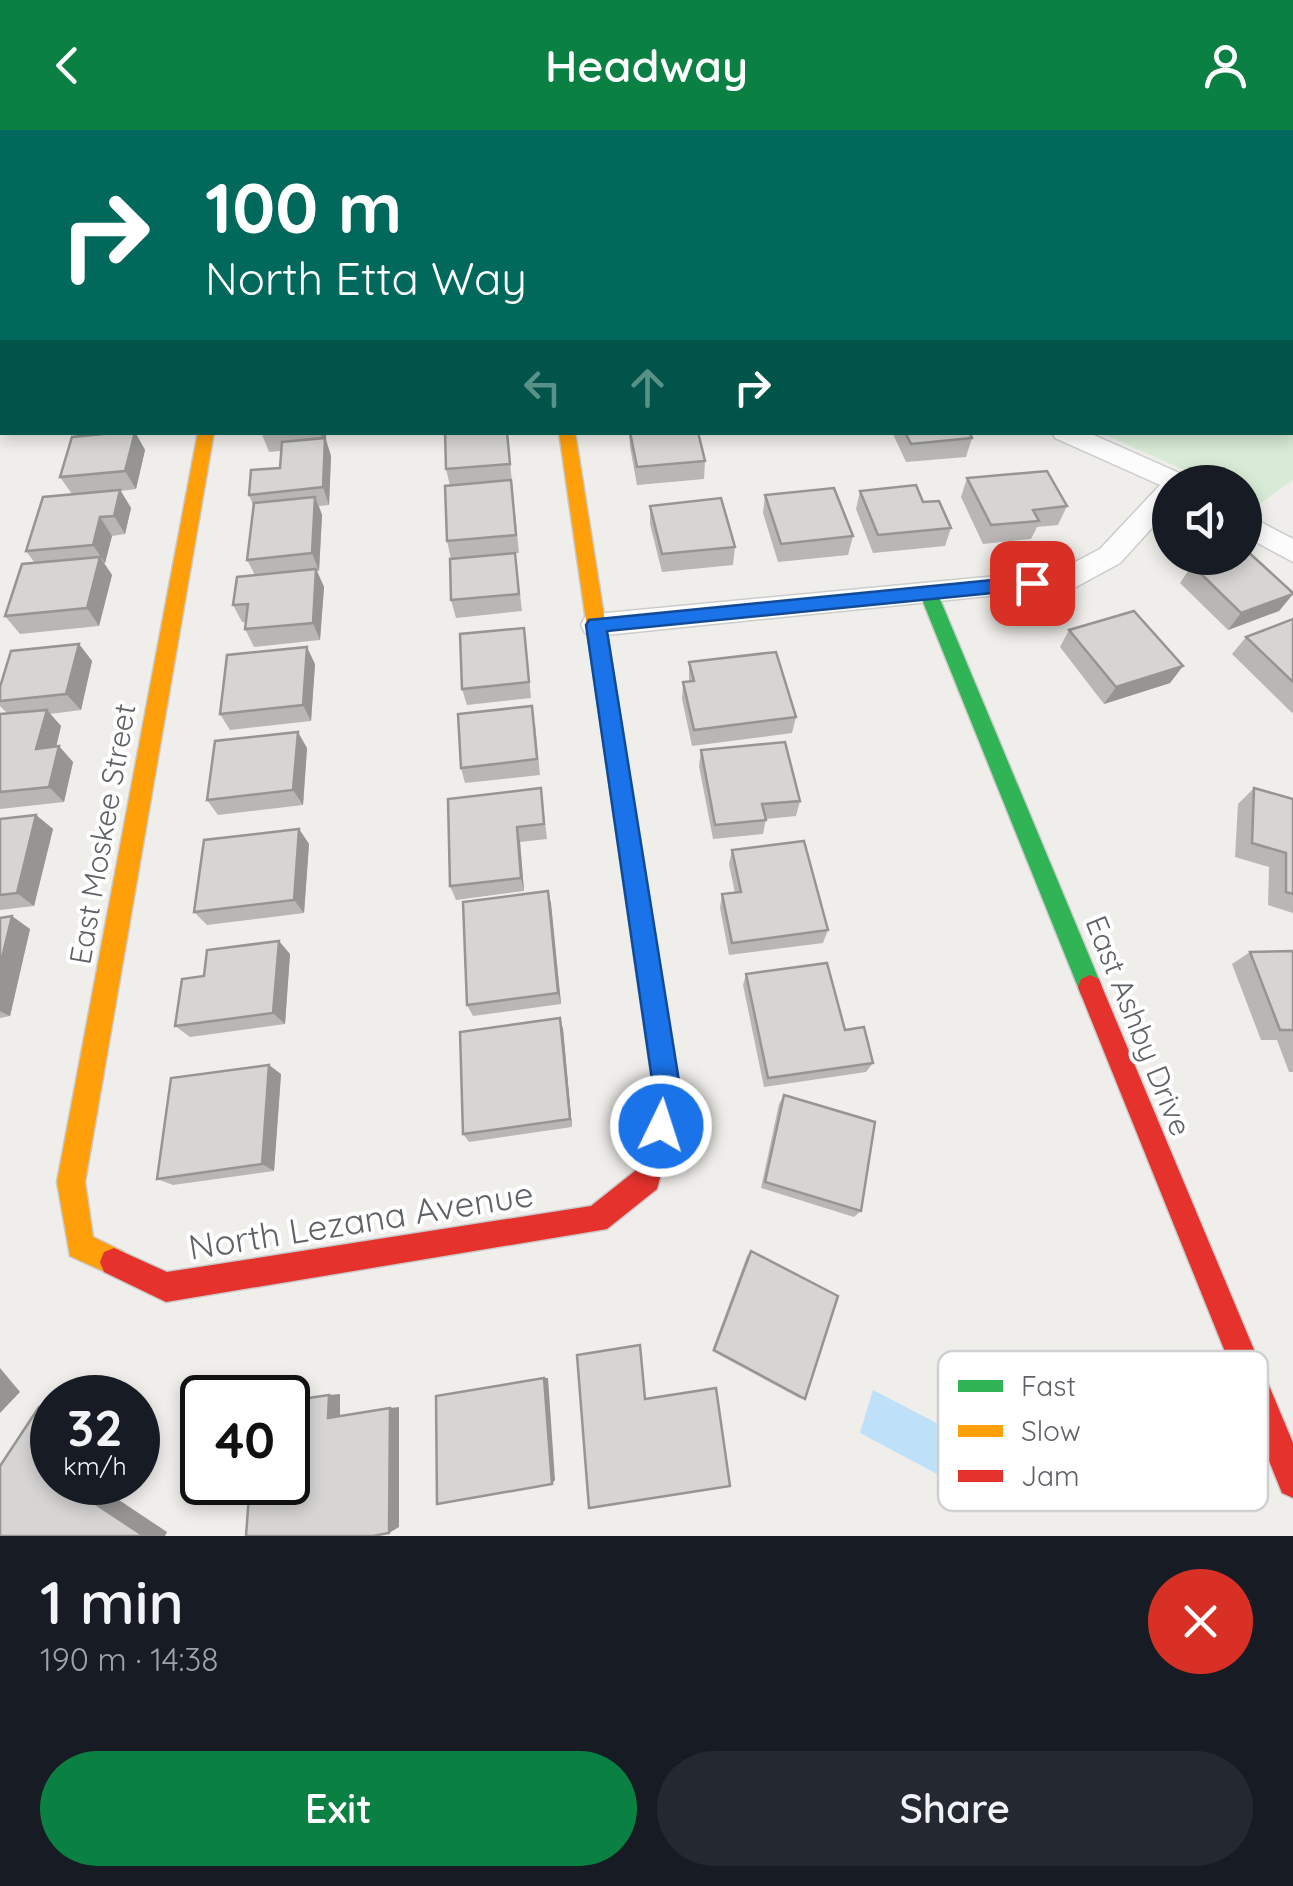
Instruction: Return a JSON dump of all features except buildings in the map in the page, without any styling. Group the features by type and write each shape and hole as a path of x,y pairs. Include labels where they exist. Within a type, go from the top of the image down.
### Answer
{"street":[{"name":"East Moskee Street","path":"80,1246 71,1182 205,435"},
{"path":"567,435 596,625 1066,580 1110,556 1152,510"},
{"path":"1071,435 1152,471"},
{"path":"1262,533 1293,552"},
{"name":"East Ashby Drive","path":"928,592 1239,1351"},
{"name":"North Lezana Avenue","path":"80,1246 166,1287 597,1219 647,1179 668,1100 596,625"},
{"name":"East Ashby Drive","path":"1268,1421 1293,1482"}],"green space":[{"path":"1105,435 1293,435 1293,480 1262,502 1262,465 1173,465"}],"water":[{"path":"873,1390 938,1424 938,1474 860,1433"}],"traffic: fast":[{"path":"928,592 1090,987"}],"traffic: slow":[{"path":"114,1262 80,1246 71,1182 205,435"},
{"path":"567,435 649,977"}],"traffic: jam":[{"path":"114,1262 166,1287 597,1219 647,1179 668,1100 649,977"},
{"path":"1090,987 1239,1351"},
{"path":"1268,1421 1293,1482"}],"route":[{"path":"661,1126 668,1100 596,625 1032,583"}]}
